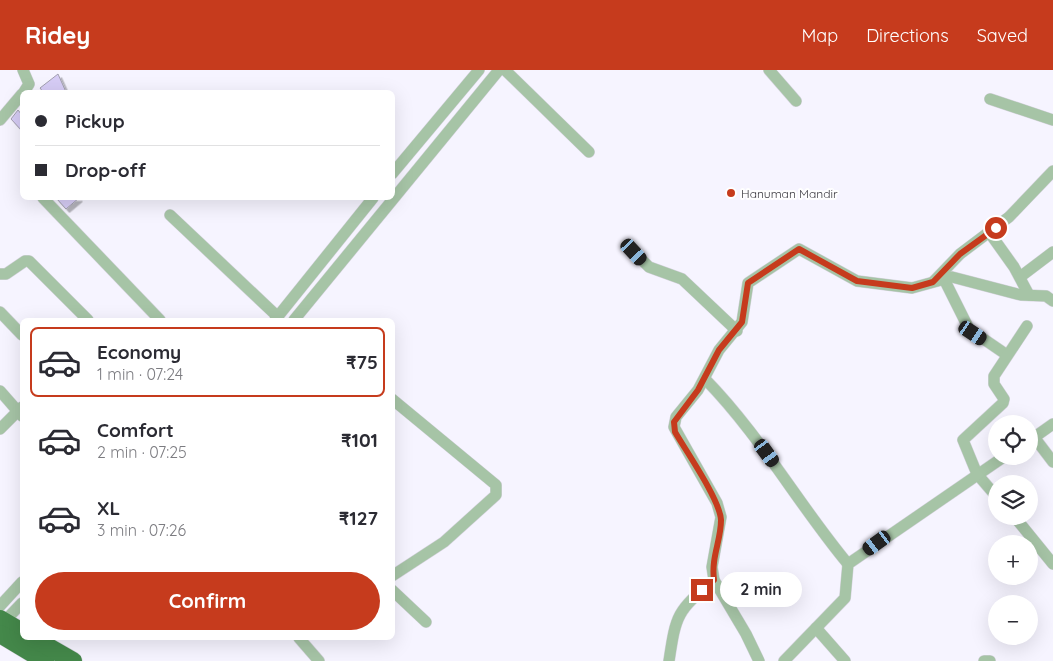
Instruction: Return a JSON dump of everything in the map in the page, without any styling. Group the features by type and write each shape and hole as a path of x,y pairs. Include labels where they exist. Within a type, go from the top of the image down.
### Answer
{"highway":[{"path":"1,621 20,630"},
{"path":"1,621 20,638"},
{"path":"22,640 45,661"},
{"path":"38,640 73,661"}],"street":[{"path":"23,70 29,84 25,90"},
{"path":"395,170 479,70"},
{"path":"395,197 499,70"},
{"path":"506,70 589,152"},
{"path":"769,70 796,101"},
{"path":"0,120 20,97"},
{"path":"990,99 1053,120"},
{"path":"436,122 448,132"},
{"path":"938,280 960,254 1025,203 1053,171"},
{"path":"45,200 158,318"},
{"path":"170,215 277,318 371,200"},
{"path":"297,318 393,200"},
{"path":"989,232 1020,277 1029,295"},
{"path":"759,661 746,634 714,580 712,567 721,517 716,503 674,428 676,418 705,379 719,350 742,322 748,283 799,249 857,281 912,288 952,277 1021,295 1046,296 1053,301"},
{"path":"634,252 649,267 682,279 737,330"},
{"path":"1020,277 1053,252"},
{"path":"0,274 6,274 27,260 86,318"},
{"path":"938,280 969,329 1007,355"},
{"path":"0,312 20,333"},
{"path":"988,487 977,474 963,440 1003,403 1004,399 993,380 1027,326"},
{"path":"705,379 745,423 829,541 848,564 845,598 784,661"},
{"path":"0,391 20,410"},
{"path":"395,401 496,485 498,489 496,494 444,542 395,574"},
{"path":"0,429 20,412"},
{"path":"1038,434 1053,424"},
{"path":"1038,446 1053,462"},
{"path":"848,564 991,465"},
{"path":"1021,525 1053,564"},
{"path":"669,661 679,614 690,600 714,580"},
{"path":"1,621 20,586"},
{"path":"395,593 426,622"},
{"path":"1,621 20,605"},
{"path":"816,628 845,661"},
{"path":"301,640 319,661"},
{"path":"984,661 990,661"}],"building":[{"path":"58,74 65,90 42,90 40,88"},
{"path":"18,110 20,112 20,129 11,119"},
{"path":"58,200 77,200 66,209"}],"place":[{"name":"Hanuman Mandir","path":"731,193"}],"route":[{"path":"702,590 714,580 712,567 721,517 716,503 675,432 674,422 705,379 719,350 739,328 742,322 748,283 799,249 857,281 912,288 933,282 960,254 996,228"}]}
